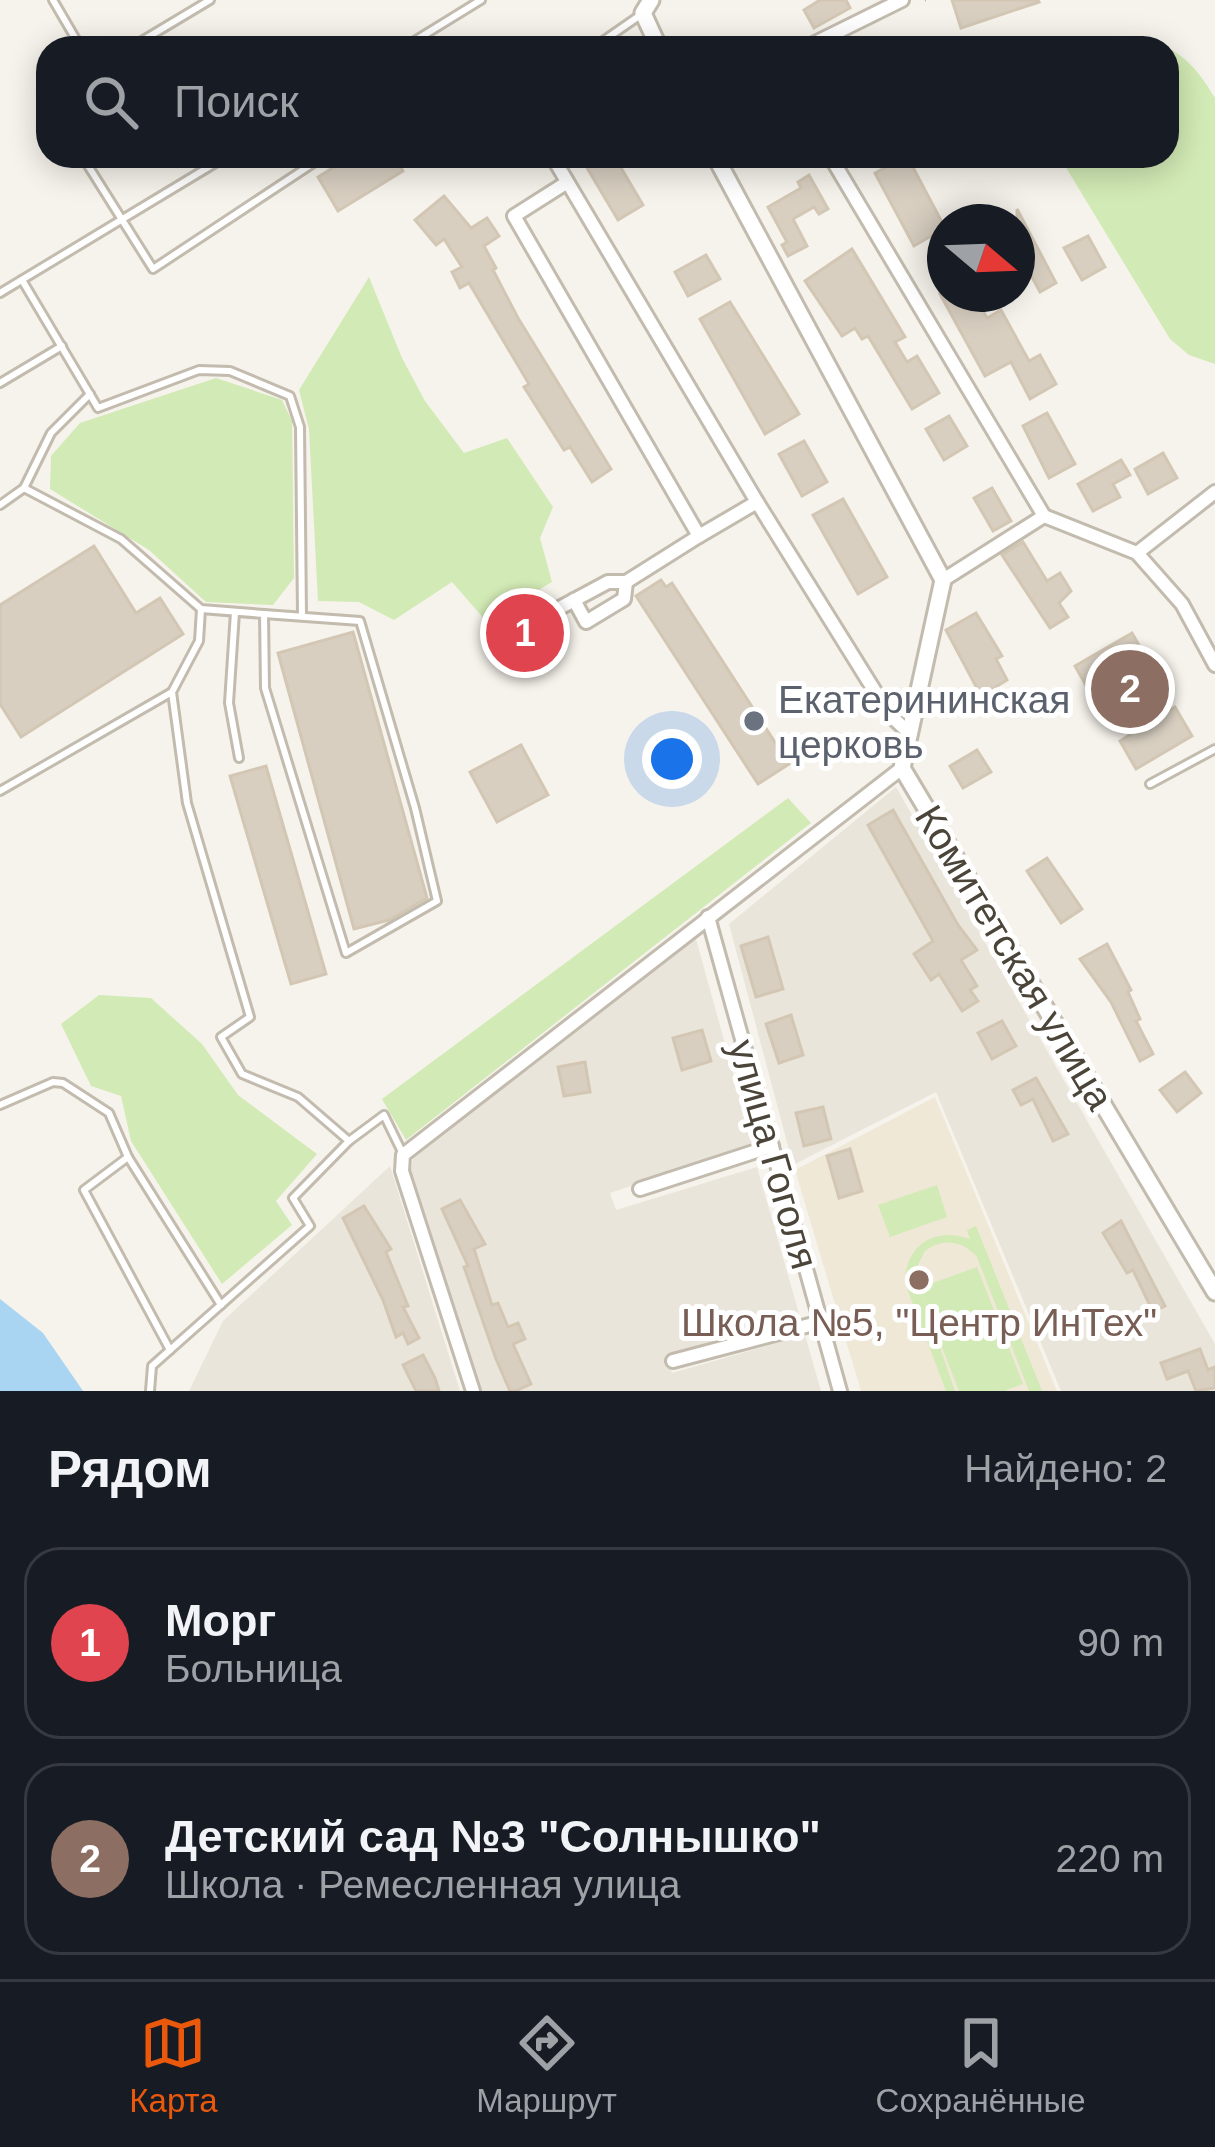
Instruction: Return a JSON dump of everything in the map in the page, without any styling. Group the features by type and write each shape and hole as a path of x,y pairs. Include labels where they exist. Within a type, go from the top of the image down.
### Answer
{"street":[{"path":"830,36 902,0"},
{"path":"647,6 656,36"},
{"path":"558,168 757,502 889,714 908,732"},
{"path":"721,168 944,580 1044,516"},
{"path":"837,168 1044,516 1137,553 1182,604 1215,665"},
{"path":"566,183 514,216 699,536"},
{"path":"1137,553 1215,492"},
{"path":"539,619 608,582 626,582 757,502"},
{"name":"Комитетская улица","path":"944,580 902,768 1215,1292"},
{"path":"574,600 586,622 624,599 626,582"},
{"path":"473,1391 402,1171 403,1155 902,768"},
{"name":"улица Гоголя","path":"708,917 840,1391"},
{"path":"640,1190 772,1146"},
{"path":"673,1361 820,1322"}],"lane":[{"path":"52,0 74,36"},
{"path":"150,36 210,0"},
{"path":"423,36 482,0"},
{"path":"608,36 647,6"},
{"path":"90,168 153,269 307,168"},
{"path":"0,293 207,168"},
{"path":"22,280 98,408 199,370 230,371 290,397 300,427 302,616"},
{"path":"0,383 62,346"},
{"path":"0,505 24,488 51,433 90,394"},
{"path":"24,488 121,539 201,609 361,621 415,808 436,901 346,953 265,688 263,614"},
{"path":"0,791 172,692 199,641 201,609"},
{"path":"236,612 229,703 239,758"},
{"path":"172,692 187,803 250,1016 221,1036 242,1074 298,1097 350,1141"},
{"path":"1150,784 1215,749"},
{"path":"0,1105 53,1082 63,1083 109,1113 128,1156 221,1305"},
{"path":"150,1391 152,1366 310,1226 293,1198 350,1141 385,1115 403,1155"},
{"path":"128,1156 84,1190 170,1350"}],"shaded area":[{"path":"896,787 1215,1344 1215,1391 1061,1391 936,1092 793,1165 729,924"},
{"path":"696,939 753,1145 610,1193 616,1210 757,1167 800,1317 666,1356 672,1373 805,1335 821,1391 479,1391 410,1176 413,1158"},
{"name":"Школа №5, \"Центр ИнТех\"","path":"935,1097 1057,1391 861,1391 795,1170"},
{"path":"390,1166 460,1391 189,1391 223,1321"}],"green space":[{"path":"1179,56 1215,98 1215,364 1189,355 1170,339 1066,168 1179,168"},
{"path":"369,277 425,401 464,453 507,438 553,507 540,538 552,582 486,621 452,582 394,620 359,602 318,601 309,429 299,390"},
{"path":"216,378 282,400 292,421 294,578 273,605 206,602 149,550 50,489 51,456 80,423"},
{"path":"788,798 811,823 406,1140 382,1099"},
{"path":"99,995 151,998 202,1044 238,1095 317,1154 276,1201 292,1225 222,1284 131,1141 121,1096 91,1086 61,1024"},
{"path":"937,1185 947,1217 890,1237 878,1205"},
{"path":"976,1226 1042,1391 1029,1391 977,1257 959,1244 945,1243 925,1251 914,1273 955,1391 946,1391 905,1283 906,1270 924,1242 945,1235 970,1239 967,1230"},
{"path":"977,1267 1023,1384 1004,1391 959,1391 919,1288"}],"water":[{"path":"0,1299 43,1333 83,1391 0,1391"}],"building":[{"path":"820,0 846,0 850,8 814,28 804,10"},
{"path":"952,0 1038,0 1039,2 961,28"},
{"path":"333,168 403,171 338,211 318,177"},
{"path":"587,168 621,168 643,205 618,220"},
{"path":"884,168 913,168 932,204 927,204 927,238 914,246 875,173"},
{"path":"809,175 828,209 819,214 814,207 793,219 807,246 788,256 782,245 787,242 768,207 801,188 798,182"},
{"path":"444,196 471,228 487,218 499,236 484,246 493,270 611,469 592,482 570,447 564,450 524,387 529,384 469,283 460,288 452,272 462,267 444,239 436,245 415,220"},
{"path":"1088,236 1105,267 1082,280 1064,248"},
{"path":"1035,243 1056,283 1040,292 1035,283"},
{"path":"852,249 905,337 895,342 907,362 917,356 939,393 912,409 868,336 862,339 855,328 842,336 805,281"},
{"path":"706,255 720,279 688,296 675,272"},
{"path":"730,302 799,414 765,434 700,319"},
{"path":"950,312 984,312 987,318 1002,312 1029,361 1040,355 1056,384 1030,399 1011,362 985,376"},
{"path":"1047,413 1075,464 1049,478 1023,426"},
{"path":"949,416 967,446 944,460 926,429"},
{"path":"804,441 827,482 802,496 779,454"},
{"path":"1163,453 1177,478 1148,494 1135,469"},
{"path":"1121,460 1130,475 1113,484 1120,497 1093,511 1078,484"},
{"path":"992,488 1011,521 993,531 974,498"},
{"path":"843,499 887,577 858,594 813,515"},
{"path":"1023,542 1047,581 1060,573 1071,591 1059,603 1068,617 1050,628 1002,555"},
{"path":"94,546 136,613 160,598 183,634 21,737 0,704 0,605"},
{"path":"661,580 666,587 672,583 789,764 758,784 636,596"},
{"path":"528,613 530,625 546,641 521,657 503,628"},
{"path":"976,613 1002,656 996,659 1007,680 981,696 946,630"},
{"path":"353,632 427,898 389,920 354,929 278,653"},
{"path":"1132,633 1144,654 1125,666 1156,718 1175,707 1192,736 1136,769 1120,741 1131,734 1100,680 1087,687 1075,666"},
{"path":"521,745 548,795 497,822 470,772"},
{"path":"977,750 991,772 963,788 950,766"},
{"path":"266,766 326,974 291,984 230,776"},
{"path":"893,810 977,950 961,960 977,986 970,990 978,1001 962,1011 939,974 931,980 914,954 933,941 868,825"},
{"path":"1047,858 1082,909 1061,923 1027,871"},
{"path":"768,937 783,989 756,997 741,946"},
{"path":"1107,944 1131,990 1140,1019 1136,1021 1153,1054 1140,1061 1111,1002 1080,959"},
{"path":"791,1015 803,1055 779,1063 766,1024"},
{"path":"1002,1021 1016,1046 992,1059 978,1033"},
{"path":"702,1030 711,1061 682,1070 673,1038"},
{"path":"585,1062 590,1092 564,1096 558,1067"},
{"path":"1185,1072 1201,1093 1177,1112 1160,1090"},
{"path":"1036,1078 1068,1134 1053,1141 1033,1099 1021,1105 1013,1090"},
{"path":"823,1107 831,1139 804,1146 796,1113"},
{"path":"850,1149 862,1191 839,1198 827,1156"},
{"path":"460,1200 485,1244 474,1249 492,1305 498,1303 508,1327 518,1323 525,1339 513,1344 531,1384 515,1391 510,1391 496,1359 464,1267 468,1266 442,1209"},
{"path":"364,1206 391,1249 386,1252 408,1306 403,1307 419,1338 408,1344 403,1333 396,1337 343,1218"},
{"path":"1121,1221 1165,1306 1153,1312 1133,1270 1127,1273 1103,1233"},
{"path":"1200,1349 1208,1370 1215,1367 1215,1388 1196,1391 1188,1371 1167,1379 1161,1363"},
{"path":"423,1355 439,1391 416,1391 403,1365"}],"place":[{"name":"Морг","path":"525,633"},
{"name":"Детский сад №3 \"Солнышко\"","path":"1130,689"},
{"name":"Екатерининская церковь","path":"754,721"},
{"name":"Школа №5, \"Центр ИнТех\"","path":"919,1280"}]}
